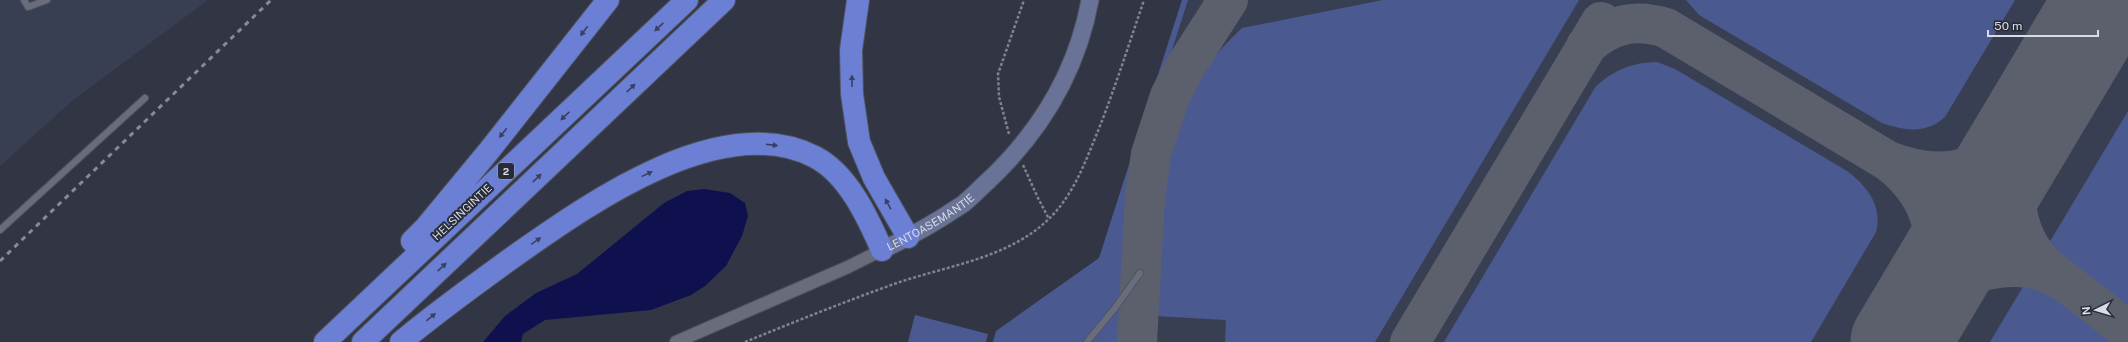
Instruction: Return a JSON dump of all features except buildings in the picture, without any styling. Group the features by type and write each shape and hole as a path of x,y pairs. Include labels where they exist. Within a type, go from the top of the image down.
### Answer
{"highway":[{"path":"325,342 374,279 426,227 608,0"},
{"name":"HELSINGINTIE","path":"325,342 688,0"},
{"name":"2","path":"363,342 724,0"},
{"path":"858,0 851,50 852,94 859,142 874,178 908,238"},
{"path":"401,342 448,304 560,224 612,191 661,167 697,154 726,147 749,143 774,144 796,149 816,157 831,169 851,190 868,219 882,250"}],"main road":[{"name":"LENTOASEMANTIE","path":"882,250 908,238 964,203 1004,166 1043,118 1063,84 1077,50 1090,0"}],"street":[{"name":"LENTOASEMANTIE","path":"676,342 848,267 882,250"}],"lane":[{"path":"24,0 28,7 47,0"},
{"path":"0,230 145,98"},
{"path":"1087,342 1115,308 1140,273"}],"path":[{"path":"1009,134 998,97 998,74 1024,0"},
{"path":"745,342 896,284 973,261 1010,247 1035,232 1064,202 1080,176 1114,89 1144,0"},
{"path":"1022,163 1038,198 1050,218"}],"shaded area":[{"path":"0,0 208,0 72,101 0,166"},
{"path":"1182,0 2128,0 2128,342 993,342 996,331 1099,258"},
{"path":"1182,0 1188,0 1136,162 1129,199 1121,342 993,342 996,331 1099,258"},
{"path":"1383,0 1579,0 1375,342 1225,342 1226,320 1155,316 1161,206 1169,152 1186,100 1203,71 1218,52 1242,28"},
{"path":"1686,0 2015,0 1945,117 1931,126 1907,129 1882,123 1699,15"},
{"path":"1648,62 1657,62 1675,69 1847,171 1861,183 1872,197 1877,214 1878,223 1876,232 1811,342 1444,342 1596,86 1617,71 1624,68"},
{"path":"2128,111 2128,342 1990,342"},
{"path":"704,189 730,193 745,203 748,216 742,236 726,266 705,286 691,295 651,310 545,320 523,334 521,342 483,342 505,316 536,293 577,274 664,203 687,191"},
{"path":"915,315 988,334 986,342 908,342"}],"taxiway":[{"path":"1137,342 1145,198 1151,154 1170,96 1185,67 1228,0"},
{"path":"1410,342 1601,22"},
{"path":"1586,46 1604,32 1623,25 1644,24 1666,28 1888,161 1907,178 1920,196 1929,214 1933,234 1934,254 1931,274 1915,318"},
{"path":"2029,126 2023,143 2016,179 2018,215 2022,232 2030,248 2042,263 2128,331"},
{"path":"1888,161 1909,168 1929,171 1947,171 1964,168 1981,162 1997,153 2029,126"},
{"path":"1917,315 1932,298 1943,289 1964,277 1976,273 2001,268 2026,268 2045,272 2063,281"}],"runway":[{"path":"1900,342 2104,0"}],"railway":[{"path":"0,261 271,0"}]}
